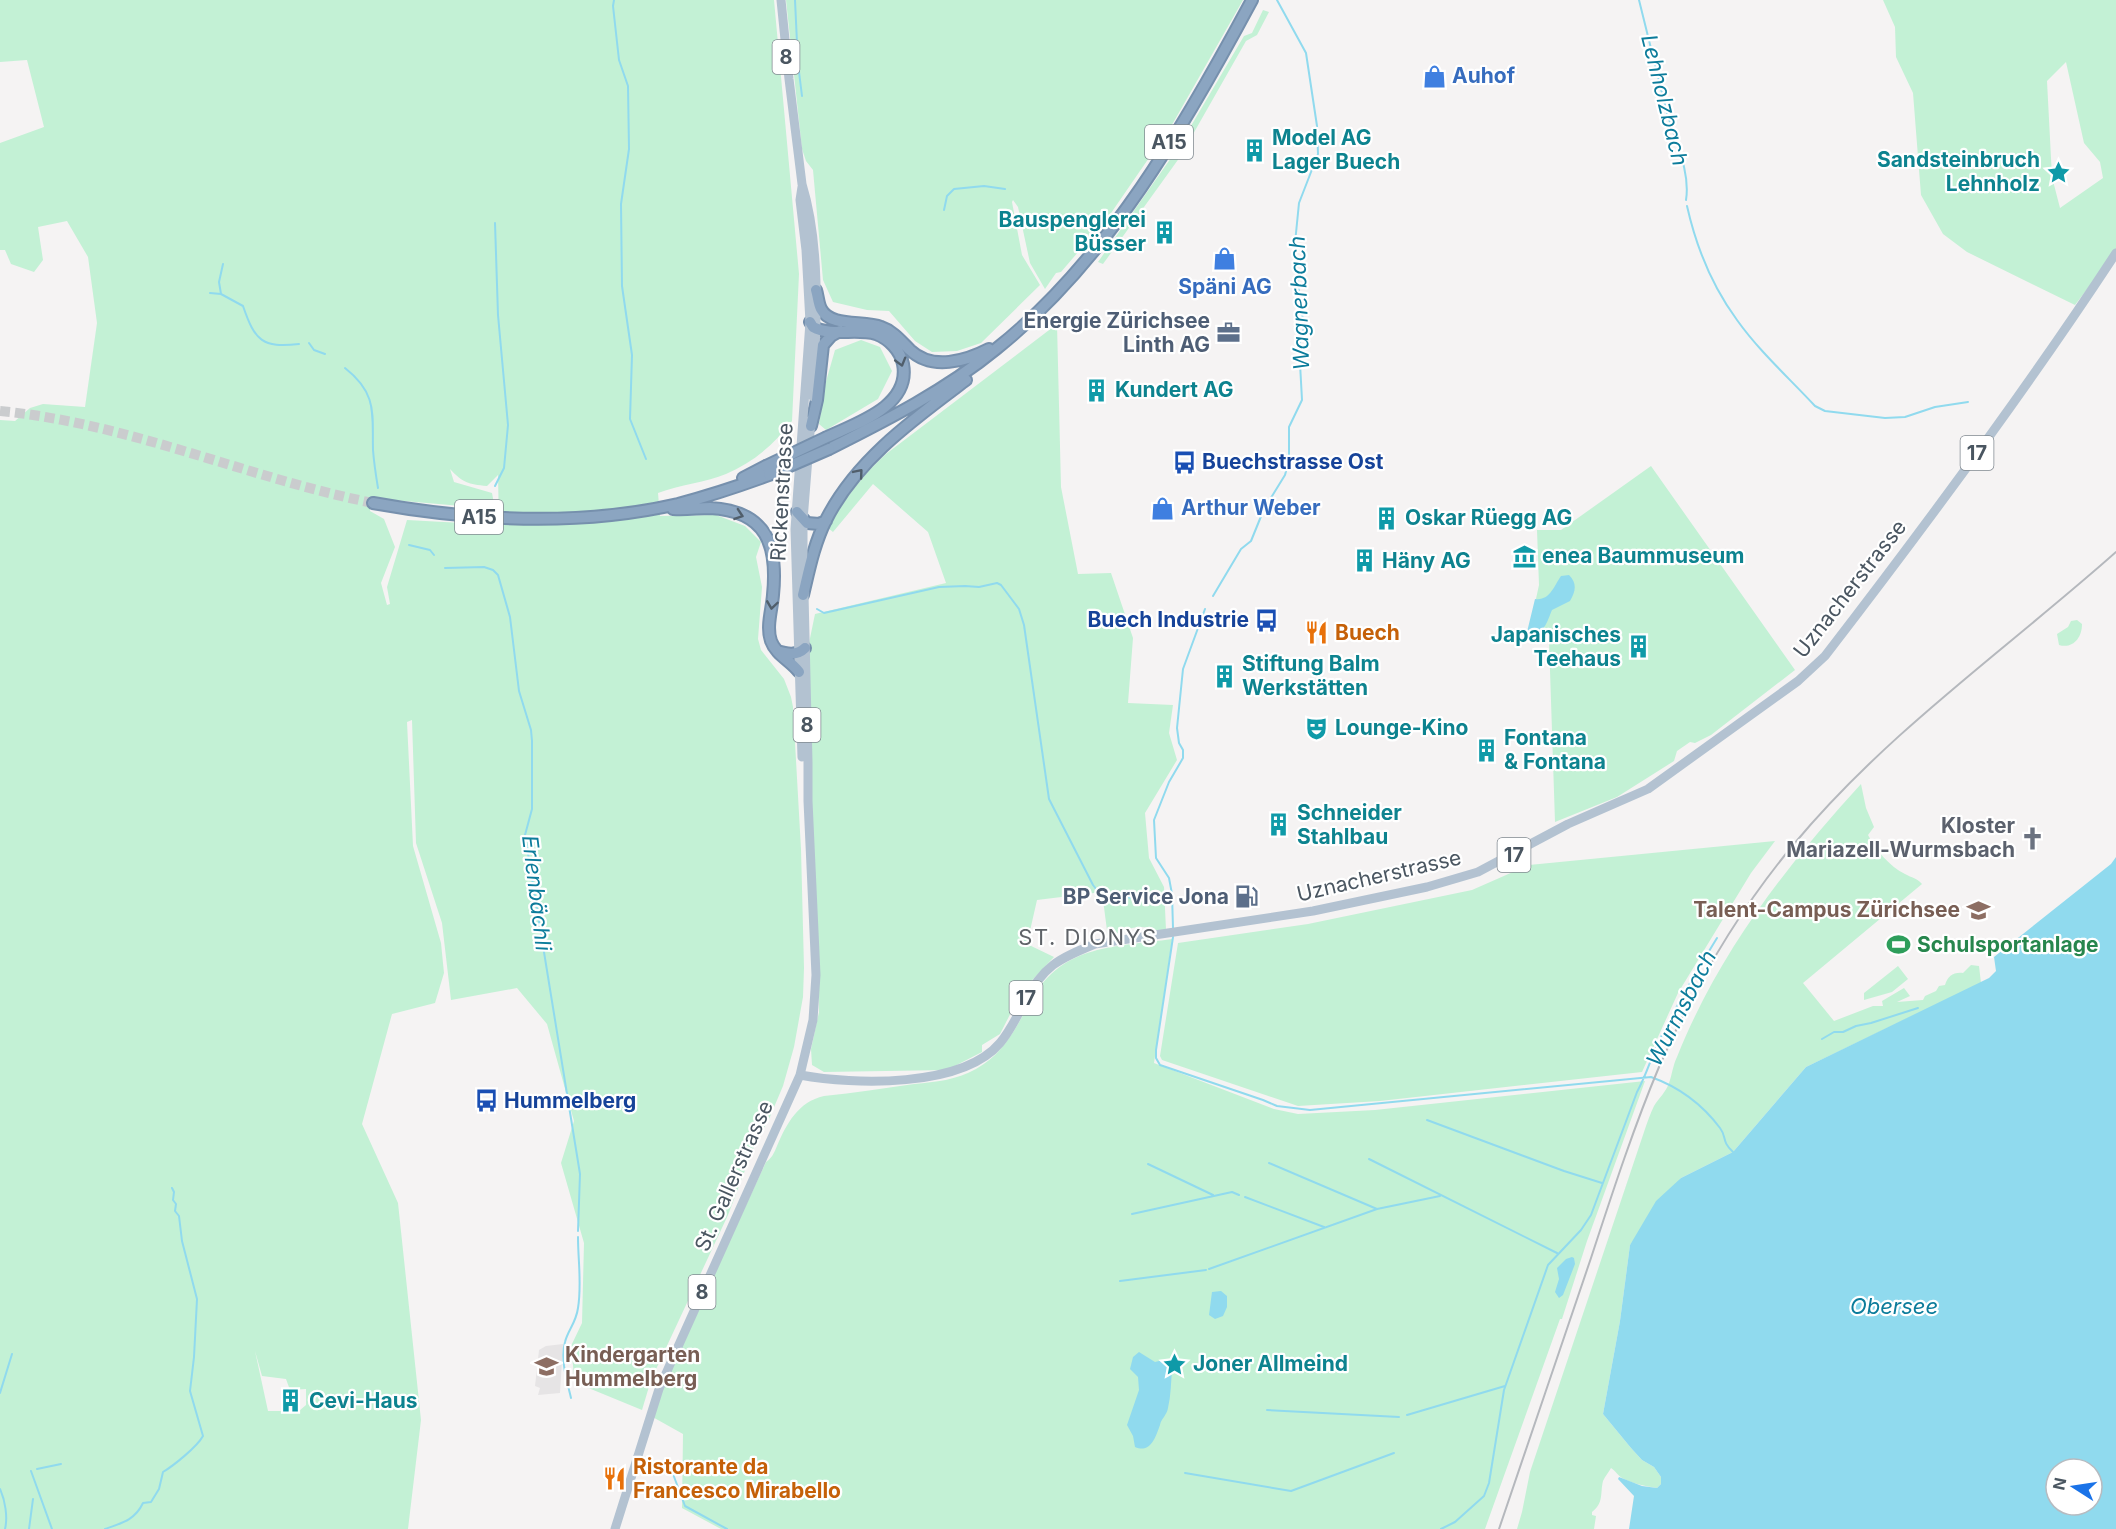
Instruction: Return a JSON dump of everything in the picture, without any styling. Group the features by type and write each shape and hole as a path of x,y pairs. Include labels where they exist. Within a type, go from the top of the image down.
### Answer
{"highway":[{"name":"A15","path":"374,503 458,515 521,518 613,514 659,507 722,491 767,470 829,449 918,402 995,351 1073,276 1124,211 1197,97 1252,0"},
{"path":"816,290 821,308 831,319 881,326 889,330 916,355 937,362 959,361 971,357 1014,335"},
{"path":"813,327 821,323 848,322"},
{"path":"767,470 885,408 894,399 903,381 902,358 890,342 873,333 813,327"},
{"path":"811,426 817,400 823,345 831,336 840,331"},
{"path":"803,595 814,550 826,521 847,487 880,450 984,365 995,351"},
{"path":"659,507 712,508 727,511 751,519 762,528 772,549 775,582 769,628 771,641 777,651 799,672"},
{"path":"800,516 812,524 826,521"},
{"path":"777,651 787,654 802,651"}],"main road":[{"name":"Rickenstrasse","path":"781,0 802,184 807,200 816,290 800,516 803,595 802,651 799,672 804,783 808,801"},
{"name":"Rickenstrasse","path":"800,1075 813,1020 815,993 808,762 795,529 800,516 811,426 813,327 800,200 802,184"},
{"name":"Uznacherstrasse","path":"800,1075 868,1080 929,1077 963,1069 989,1054 1000,1043 1042,973 1072,952 1095,944 1313,911 1427,887 1478,872 1568,824 1648,789 1798,681 1825,656 2021,393 2116,253"},
{"name":"St. Gallerstrasse","path":"615,1529 659,1389 800,1075"}],"shaded area":[{"path":"563,1344 560,1393 538,1395 540,1388 535,1386 539,1350 546,1346"}],"green space":[{"path":"0,0 774,0 799,274 792,421 762,452 736,470 658,493 660,516 716,515 745,526 761,542 756,557 762,587 758,639 761,650 784,679 793,707 801,849 804,968 803,997 794,1047 783,1086 755,1144 728,1215 651,1380 642,1410 586,1387 575,1385 571,1346 582,1323 584,1243 561,1163 574,1121 547,1024 517,988 451,1000 442,923 416,843 412,720 407,722 413,846 441,943 444,973 435,1003 392,1014 362,1124 398,1203 421,1420 408,1529 0,1529 0,420 15,421 30,408 43,404 85,407 97,323 88,257 67,221 38,227 43,260 34,272 11,264 5,250 0,250 0,143 44,127 27,60 0,62","holes":["450,469 462,480 487,486 498,475 499,525 407,520 387,587 390,604 387,605 381,583 395,547 384,519 370,511 370,498 495,509 492,493 454,482","255,1351 262,1376 286,1379 290,1390 306,1389 306,1405 299,1411 268,1411"]},
{"path":"786,0 1243,0 1173,123 1109,216 1061,272 1056,273 1045,289 1030,263 1018,207 1013,200 1022,255 1040,285 981,343 957,351 932,352 915,341 889,311 867,310 833,302 823,280 813,170 806,161 802,149"},
{"path":"1883,0 2116,0 2116,251 2075,305 1967,252 1943,234 1921,195 1913,93 1896,57 1895,27","holes":["2066,62 2084,143 2100,162 2103,178 2060,208 2052,177 2047,81"]},
{"path":"1263,10 1269,12 1257,35 1246,41 1180,157 1103,264 1098,262 1178,148 1244,36 1252,33"},
{"path":"1057,324 1061,487 1078,574 1111,573 1133,638 1128,703 1173,705 1169,733 1177,760 1145,813 1149,858 1164,887 1166,930 1137,927 1108,938 1102,892 1037,900 1027,944 1054,957 1022,991 1000,1034 982,1045 982,1052 947,1070 824,1072 812,1065 811,1049 819,1012 809,643 815,614 946,583 928,532 873,484 833,532 828,528 854,489 886,454"},
{"path":"861,340 880,347 892,371 878,399 826,430 819,424 825,385 835,350"},
{"name":"enea Baummuseum","path":"1651,466 1795,670 1711,735 1695,743 1690,742 1677,751 1674,761 1617,797 1555,822 1549,640 1527,640 1539,585 1537,530 1561,530"},
{"path":"2077,620 2082,624 2082,629 2076,641 2064,646 2059,645 2057,634 2068,627 2071,621"},
{"path":"1861,784 1866,808 1874,827 1868,835 1871,841 1894,867 1922,884 1803,983 1834,1021 1873,1006 1883,1006 1882,1001 1904,988 1910,996 1897,1002 1923,1000 1939,986 1945,985 1951,975 1963,973 1971,965 1979,966 1981,983 1806,1067 1733,1152 1681,1178 1630,1245 1620,1321 1603,1414 1642,1460 1654,1467 1661,1477 1661,1484 1657,1488 1635,1483 1622,1478 1611,1468 1603,1481 1600,1501 1592,1512 1592,1515 1596,1516 1594,1529 1517,1529 1530,1472 1646,1125 1654,1106 1668,1086 1676,1060 1694,1019 1712,982 1756,913 1806,847"},
{"path":"1775,841 1751,873 1678,993 1642,1072 1380,1101 1298,1106 1162,1060 1160,1056 1178,943 1308,924 1472,890 1529,865"},
{"path":"1172,939 1154,1063 1274,1109 1298,1114 1375,1110 1645,1081 1587,1241 1562,1319 1560,1319 1485,1529 721,1529 682,1508 683,1434 649,1415 766,1162 773,1155 785,1129 800,1108 824,1096 938,1081 968,1073 986,1063 1002,1047 1032,999 1045,981 1059,968 1093,951"},
{"path":"1898,966 1908,979 1892,992 1864,1000 1864,993"}],"water":[{"path":"1569,575 1575,587 1570,601 1552,610 1541,630 1527,632 1535,599 1544,598 1561,576"},
{"name":"Obersee","path":"2116,857 2116,1529 1629,1529 1634,1496 1618,1479 1619,1477 1642,1486 1657,1488 1661,1484 1661,1477 1654,1467 1642,1460 1603,1414 1620,1321 1630,1245 1656,1201 1681,1178 1733,1152 1806,1067 1989,978 1996,971 1994,957 2111,864"},
{"path":"1572,1257 1575,1264 1563,1295 1559,1298 1555,1292 1559,1279 1557,1268 1566,1259"},
{"path":"1221,1291 1227,1296 1227,1307 1223,1316 1215,1319 1209,1315 1212,1292"},
{"path":"1139,1352 1155,1362 1167,1359 1172,1365 1167,1410 1152,1443 1141,1449 1135,1447 1133,1436 1127,1425 1139,1390 1138,1377 1130,1369 1133,1357"}],"waterway":[{"path":"614,0 619,60 628,86 629,149 621,204 622,286 632,355 630,419 646,459"},
{"path":"795,0 802,96"},
{"name":"Wagnerbach","path":"1213,596 1241,549 1251,541 1264,509 1285,475 1289,460 1289,427 1302,400 1299,345 1304,328 1295,243 1299,203 1318,154 1317,126 1306,53 1277,0"},
{"name":"Lehholzbach","path":"1639,0 1665,105 1686,176 1686,200"},
{"path":"944,210 947,196 954,189 984,186 1005,189"},
{"name":"Lehholzbach","path":"1687,206 1706,265 1728,307 1755,343 1815,406 1825,411 1885,418 1905,417 1935,407 1968,402"},
{"path":"495,223 498,315 508,425 504,468 495,486"},
{"path":"221,294 219,282 223,264"},
{"path":"210,293 221,294 243,306 252,327 262,340 276,345 299,344"},
{"path":"309,343 314,350 325,354"},
{"path":"345,368 363,387 371,405 378,488"},
{"path":"409,545 430,550 434,555"},
{"name":"Erlenbächli","path":"445,568 484,567 493,570 498,575 510,617 519,691 531,730 532,741 532,809 525,835 580,1174 578,1231"},
{"path":"817,609 824,613 939,587 979,587 997,583 1001,585 1019,609 1024,625 1049,799 1093,885 1100,894 1171,900"},
{"name":"Wagnerbach","path":"1173,928 1172,894 1169,878 1156,858 1154,820 1169,782 1183,758 1177,728 1183,669 1205,609"},
{"path":"1173,937 1156,1050 1156,1058 1160,1065 1277,1106 1310,1110 1651,1077 1689,1097 1706,1111 1720,1128 1727,1145 1733,1152"},
{"name":"Wurmsbach","path":"1441,1529 1455,1522 1484,1496 1489,1483 1504,1390 1548,1265 1581,1230 1591,1215 1637,1092 1659,1041 1686,989 1717,938"},
{"path":"1822,1039 1834,1032 1843,1032 1918,1008"},
{"path":"1427,1120 1602,1183"},
{"path":"1369,1159 1557,1253"},
{"path":"1269,1163 1377,1209"},
{"path":"1148,1164 1213,1195"},
{"path":"105,1529 127,1520 140,1509 143,1503 151,1502 159,1489 163,1472 190,1451 203,1436 190,1391 197,1299 182,1241 179,1216 175,1211 176,1204 173,1200 172,1188"},
{"path":"1132,1214 1232,1192 1239,1195"},
{"path":"1209,1269 1377,1209 1440,1196"},
{"path":"1245,1197 1324,1227"},
{"name":"Erlenbächli","path":"571,1398 563,1356 565,1342 578,1308 580,1281 578,1237"},
{"path":"1120,1281 1206,1270"},
{"path":"0,1393 12,1354"},
{"path":"1407,1415 1505,1386"},
{"path":"1267,1410 1399,1417"},
{"path":"1185,1473 1291,1491 1394,1453"},
{"name":"Erlenbächli","path":"638,1467 648,1463 665,1470"},
{"path":"37,1469 61,1464"},
{"path":"31,1471 52,1529"},
{"name":"Erlenbächli","path":"671,1473 685,1506 727,1529"},
{"path":"0,1489 6,1509 5,1529"},
{"path":"29,1529 33,1499"}],"tunnel":[{"path":"0,411 48,417 95,427 280,480 373,503"}],"railway":[{"path":"1499,1529 1649,1090 1702,979 1736,923 1794,844 1868,765 1949,692 2116,552"}],"place":[{"name":"Auhof","path":"1434,76"},
{"name":"Model AG Lager Buech","path":"1254,150"},
{"name":"Sandsteinbruch Lehnholz","path":"2058,172"},
{"name":"Bauspenglerei Büsser","path":"1164,232"},
{"name":"Späni AG","path":"1225,259"},
{"name":"Energie Zürichsee Linth AG","path":"1228,333"},
{"name":"Kundert AG","path":"1097,390"},
{"name":"Buechstrasse Ost","path":"1184,462"},
{"name":"Arthur Weber","path":"1163,508"},
{"name":"Oskar Rüegg AG","path":"1387,518"},
{"name":"enea Baummuseum","path":"1524,556"},
{"name":"Häny AG","path":"1364,561"},
{"name":"Buech Industrie","path":"1267,620"},
{"name":"Buech","path":"1317,633"},
{"name":"Japanisches Teehaus","path":"1639,647"},
{"name":"Stiftung Balm Werkstätten","path":"1224,676"},
{"name":"Lounge-Kino","path":"1317,728"},
{"name":"Fontana & Fontana","path":"1486,750"},
{"name":"Schneider Stahlbau","path":"1279,825"},
{"name":"Kloster Mariazell-Wurmsbach","path":"2033,838"},
{"name":"BP Service Jona","path":"1247,897"},
{"name":"Talent-Campus Zürichsee","path":"1978,910"},
{"name":"Schulsportanlage","path":"1899,945"},
{"name":"Hummelberg","path":"486,1101"},
{"name":"Joner Allmeind","path":"1175,1364"},
{"name":"Kindergarten Hummelberg","path":"547,1367"},
{"name":"Cevi-Haus","path":"291,1401"},
{"name":"Ristorante da Francesco Mirabello","path":"615,1479"}],"district":[{"name":"ST. DIONYS","path":"1088,937"}]}
